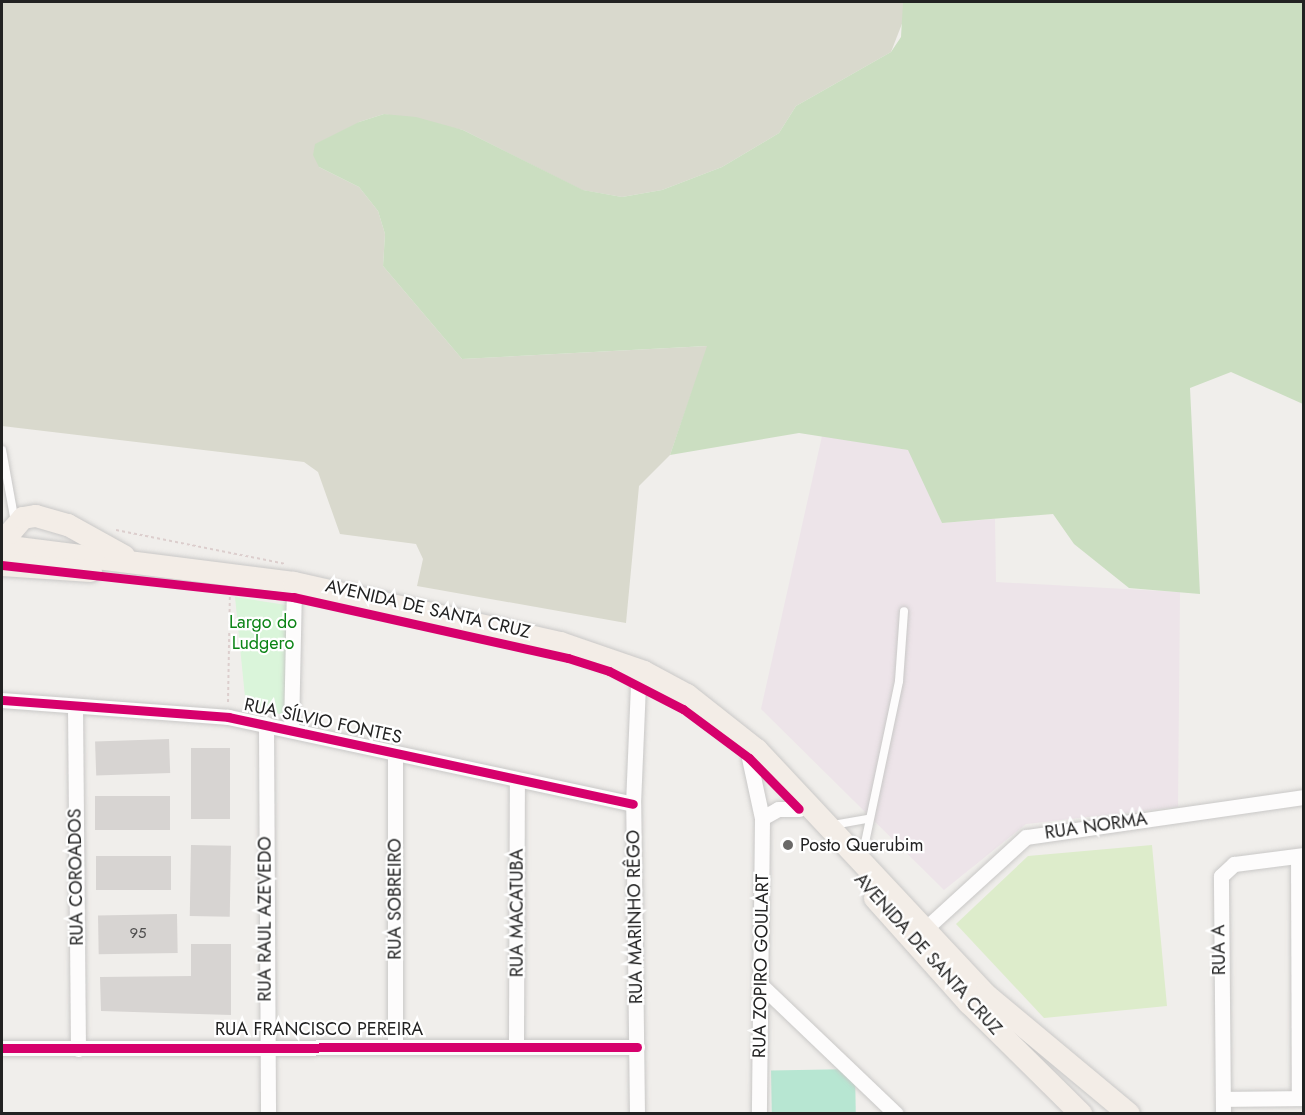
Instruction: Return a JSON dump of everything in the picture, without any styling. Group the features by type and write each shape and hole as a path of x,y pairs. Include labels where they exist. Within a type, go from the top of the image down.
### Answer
{"main road":[{"path":"4,552 15,523 36,516 52,518 146,563"},
{"name":"AVENIDA DE SANTA CRUZ","path":"4,552 146,563 294,583 560,643 644,672 727,725 831,826 985,994 1129,1113"},
{"name":"AVENIDA DE SANTA CRUZ","path":"4,552 25,567 230,587 294,583 535,650 638,684 683,709 749,758 799,809 1060,1104 1081,1113"}],"street":[{"path":"291,730 294,583"},
{"name":"RUA MARINHO RÊGO","path":"637,1113 633,804 638,684"},
{"name":"RUA SÍLVIO FONTES","path":"2,700 228,717 517,781 633,804"},
{"name":"RUA COROADOS","path":"75,706 78,1049"},
{"name":"RUA RAUL AZEVEDO","path":"266,724 264,1046 268,1113"},
{"name":"RUA SOBREIRO","path":"395,753 395,1045"},
{"name":"RUA ZOPIRO GOULART","path":"749,758 762,818 759,1113"},
{"name":"RUA MACATUBA","path":"516,1045 517,781"},
{"name":"RUA NORMA","path":"924,930 1026,837 1304,797"},
{"path":"762,818 778,809 799,809"},
{"path":"1223,1106 1301,1098 1300,855"},
{"name":"RUA A","path":"1223,1106 1221,876 1234,864 1300,855"},
{"path":"762,986 896,1113"},
{"name":"RUA FRANCISCO PEREIRA","path":"2,1048 395,1045 637,1047"}],"lane":[{"path":"2,450 15,523"},
{"path":"861,861 867,819 899,681 904,611"},
{"path":"831,826 867,819"}],"path":[{"path":"108,529 276,558 294,583"},
{"path":"228,717 230,587"}],"shaded area":[{"path":"2,2 903,2 905,16 891,52 796,106 779,133 722,167 662,190 622,197 582,190 463,130 384,114 359,122 319,167 359,187 378,211 385,234 383,266 462,359 708,346 670,455 639,486 626,623 417,586 423,559 416,544 340,534 318,472 304,462 2,426"},
{"path":"822,436 909,450 942,523 995,519 996,582 1180,592 1178,807 1026,824 944,890 761,709"}],"green space":[{"path":"903,2 1303,2 1303,404 1231,372 1190,388 1200,594 1129,588 1074,544 1053,514 942,523 908,450 799,433 670,455 707,346 462,359 383,266 385,234 378,211 359,187 319,167 313,155 315,144 359,122 384,114 416,117 463,130 583,190 622,197 662,190 722,167 779,133 796,106 891,52 901,37"},
{"name":"Largo do Ludgero","path":"235,597 286,605 289,716 246,707"},
{"path":"1152,845 1167,1006 1044,1018 956,924 1028,856"},
{"path":"855,1069 856,1113 772,1114 771,1070"}],"building":[{"path":"169,739 170,773 96,776 95,742"},
{"path":"191,748 230,748 230,819 191,819"},
{"path":"95,796 170,796 170,830 95,830"},
{"path":"191,845 231,846 230,917 190,916"},
{"path":"96,856 171,856 171,890 96,890"},
{"path":"177,914 178,953 99,954 98,915"},
{"path":"191,944 231,944 231,1015 101,1011 100,977 191,976"}],"cycle path":[{"path":"2,565 293,597 568,658 609,671 683,709 749,758 799,809"},
{"path":"2,700 228,717 633,804"},
{"path":"2,1048 637,1047"}],"place":[{"name":"Posto Querubim","path":"788,845"}]}
